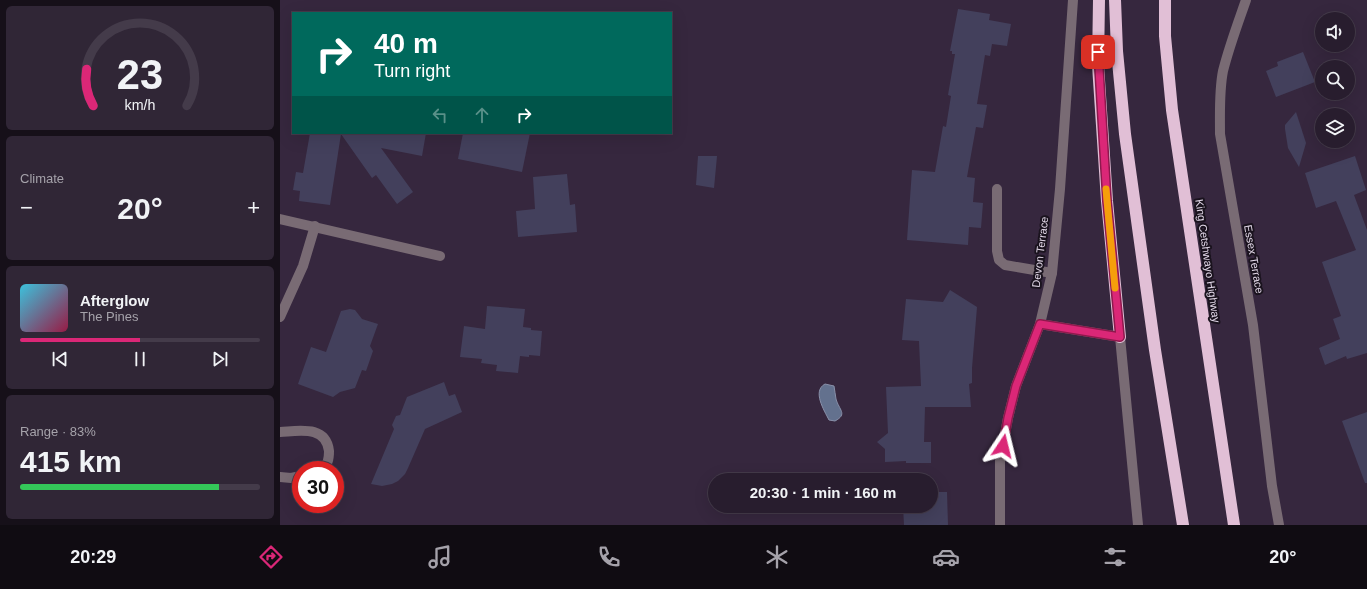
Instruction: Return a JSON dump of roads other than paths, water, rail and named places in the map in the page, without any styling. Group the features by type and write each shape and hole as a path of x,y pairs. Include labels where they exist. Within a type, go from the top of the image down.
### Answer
{"highway":[{"path":"1099,0 1098,73 1107,201 1120,337"},
{"path":"1115,0 1117,51 1125,134 1155,350 1183,525"},
{"name":"King Cetshwayo Highway","path":"1165,0 1165,36 1172,110 1234,525"}],"street":[{"name":"Devon Terrace","path":"1000,525 1000,461 1008,418 1016,386 1040,324 1052,273 1073,0"},
{"name":"Essex Terrace","path":"1246,0 1231,42 1223,72 1220,103 1220,134 1253,326 1272,486 1279,525"},
{"path":"997,190 996,251 999,260 1005,264 1052,273"},
{"path":"280,219 440,256"},
{"path":"280,318 283,304 303,266 314,226"},
{"path":"1040,324 1120,337 1138,525"},
{"path":"280,432 309,431 317,433 323,437 328,444 328,461"},
{"path":"280,477 292,478"}],"water":[{"path":"825,384 834,386 836,399 842,412 841,416 835,421 829,420 820,401 819,391"}]}
